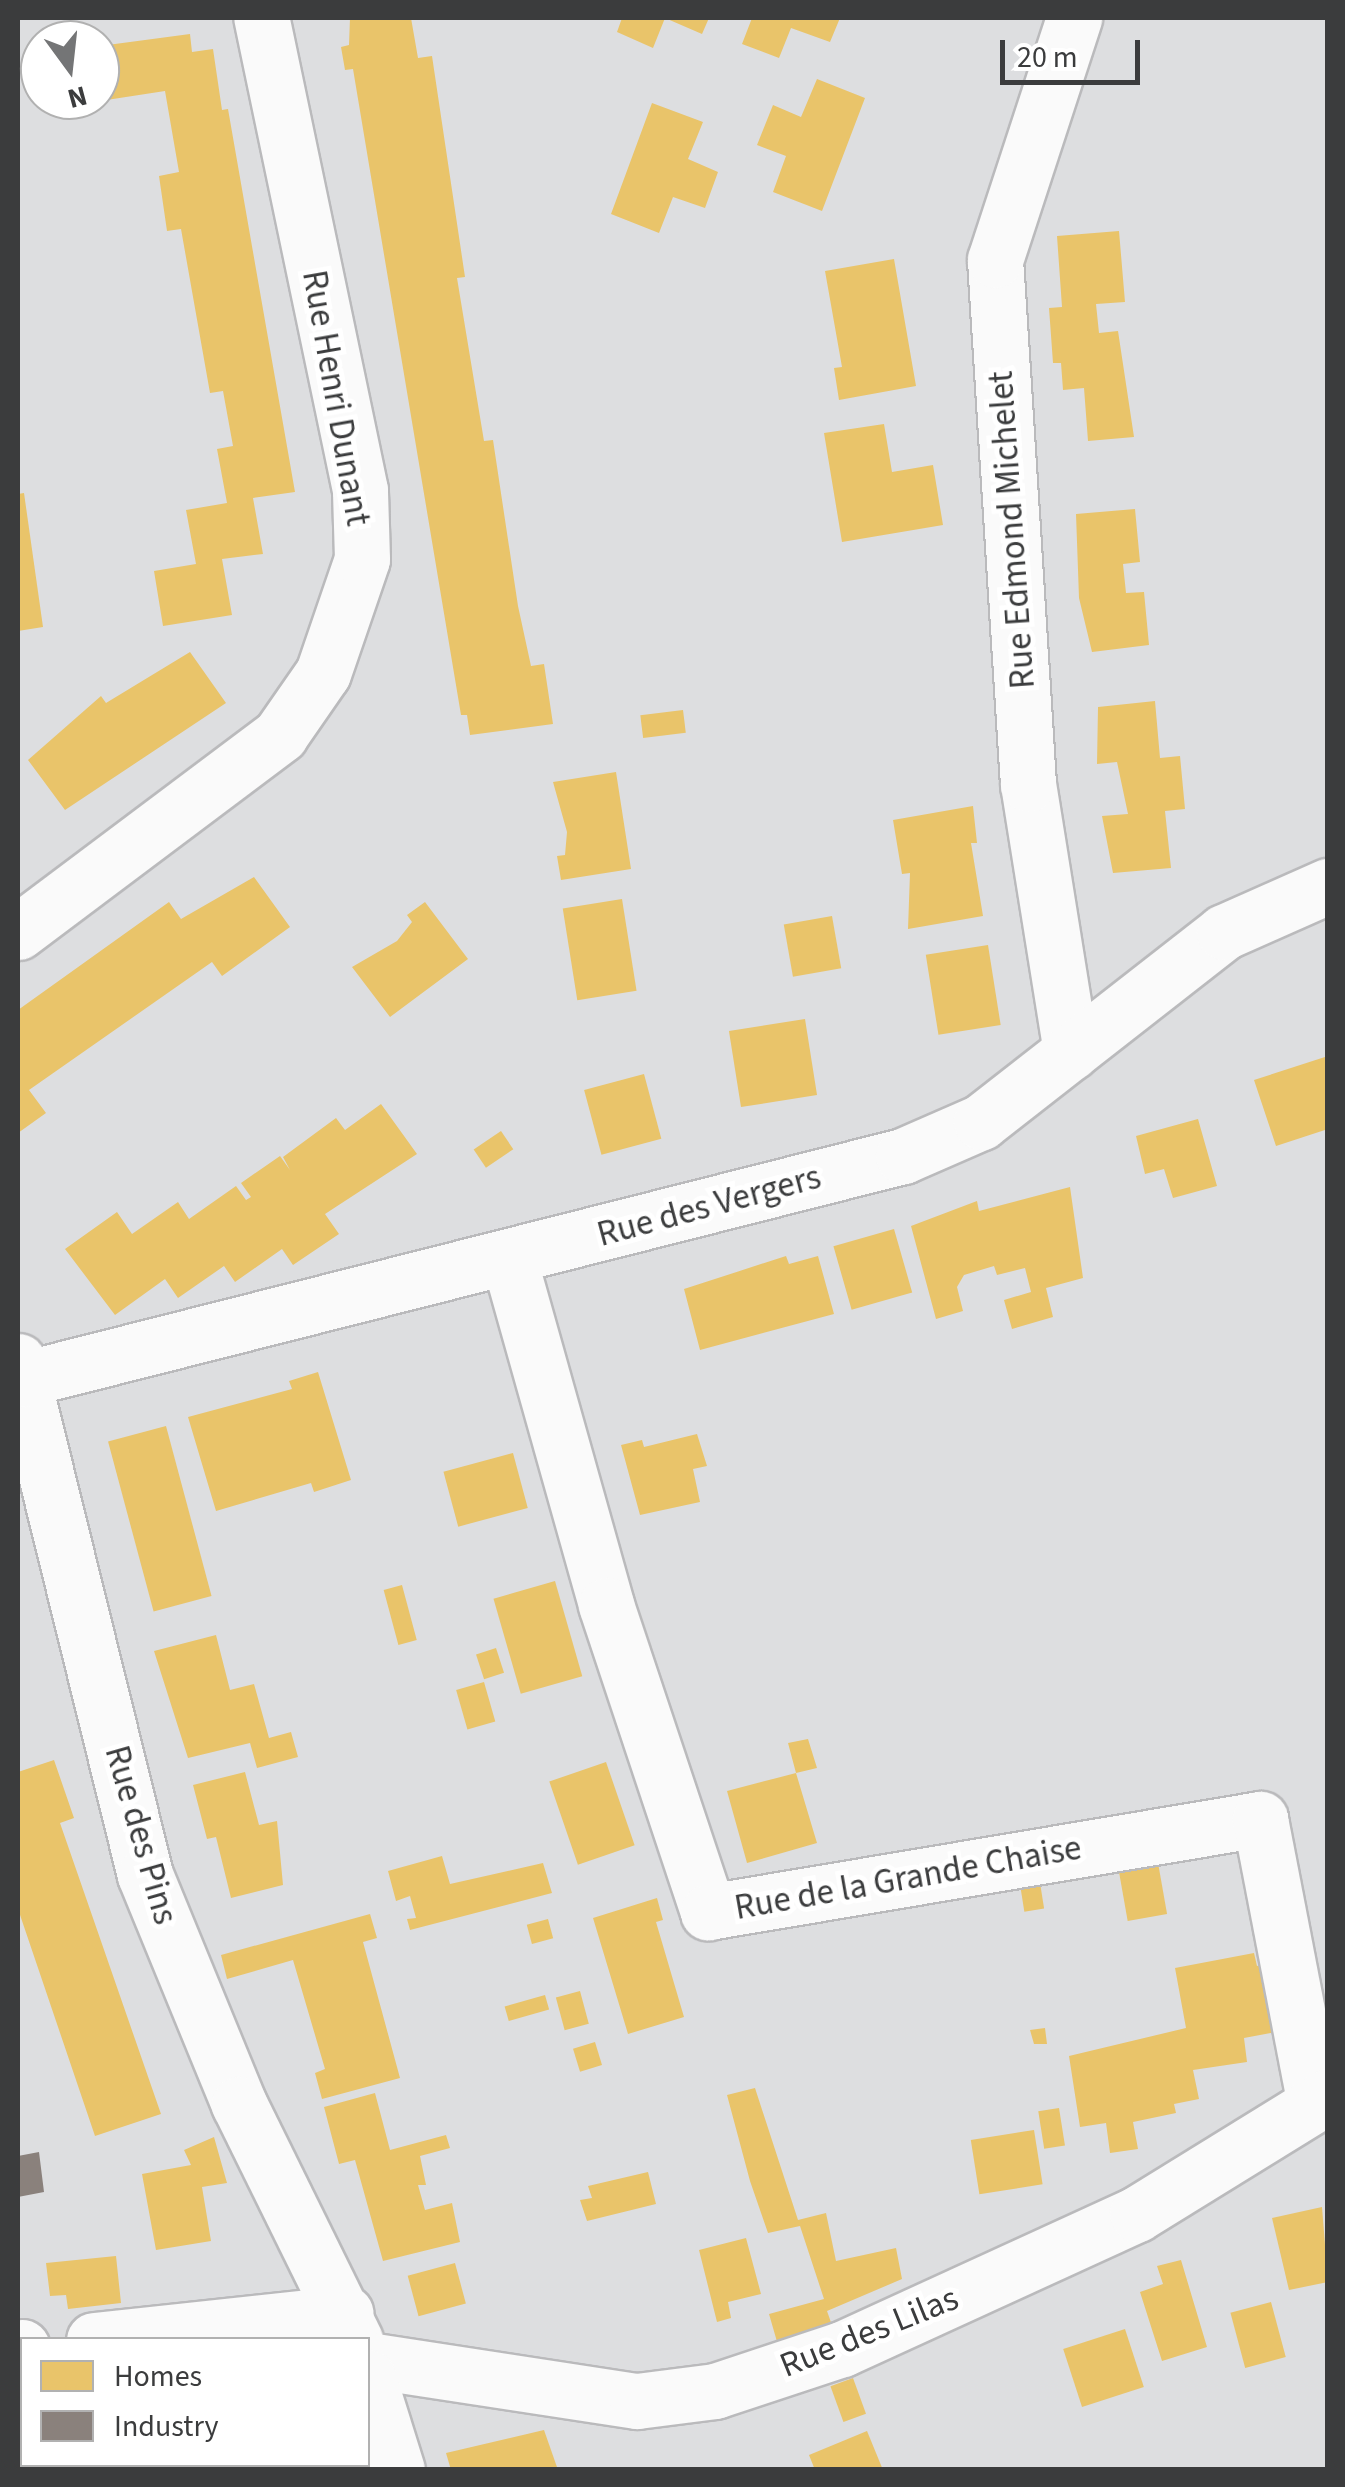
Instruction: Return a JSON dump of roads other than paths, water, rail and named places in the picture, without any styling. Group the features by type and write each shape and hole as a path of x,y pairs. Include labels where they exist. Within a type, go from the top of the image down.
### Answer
{"street":[{"name":"Rue Henri Dunant","path":"25,909 280,735 323,673 362,560 360,490 262,18"},
{"name":"Rue Edmond Michelet","path":"1071,1052 1028,784 995,260 1074,18"},
{"name":"Rue des Vergers","path":"21,1370 509,1258 903,1156 981,1122 1224,932 1328,886"},
{"name":"Rue de la Grande Chaise","path":"509,1258 606,1604 708,1912 1260,1819 1321,2100"},
{"name":"Rue des Pins","path":"21,1370 145,1875 239,2104 356,2337"},
{"name":"Rue des Lilas","path":"370,2340 637,2401 714,2392 842,2349 1138,2214 1321,2100"},
{"path":"370,2383 397,2470"}]}
